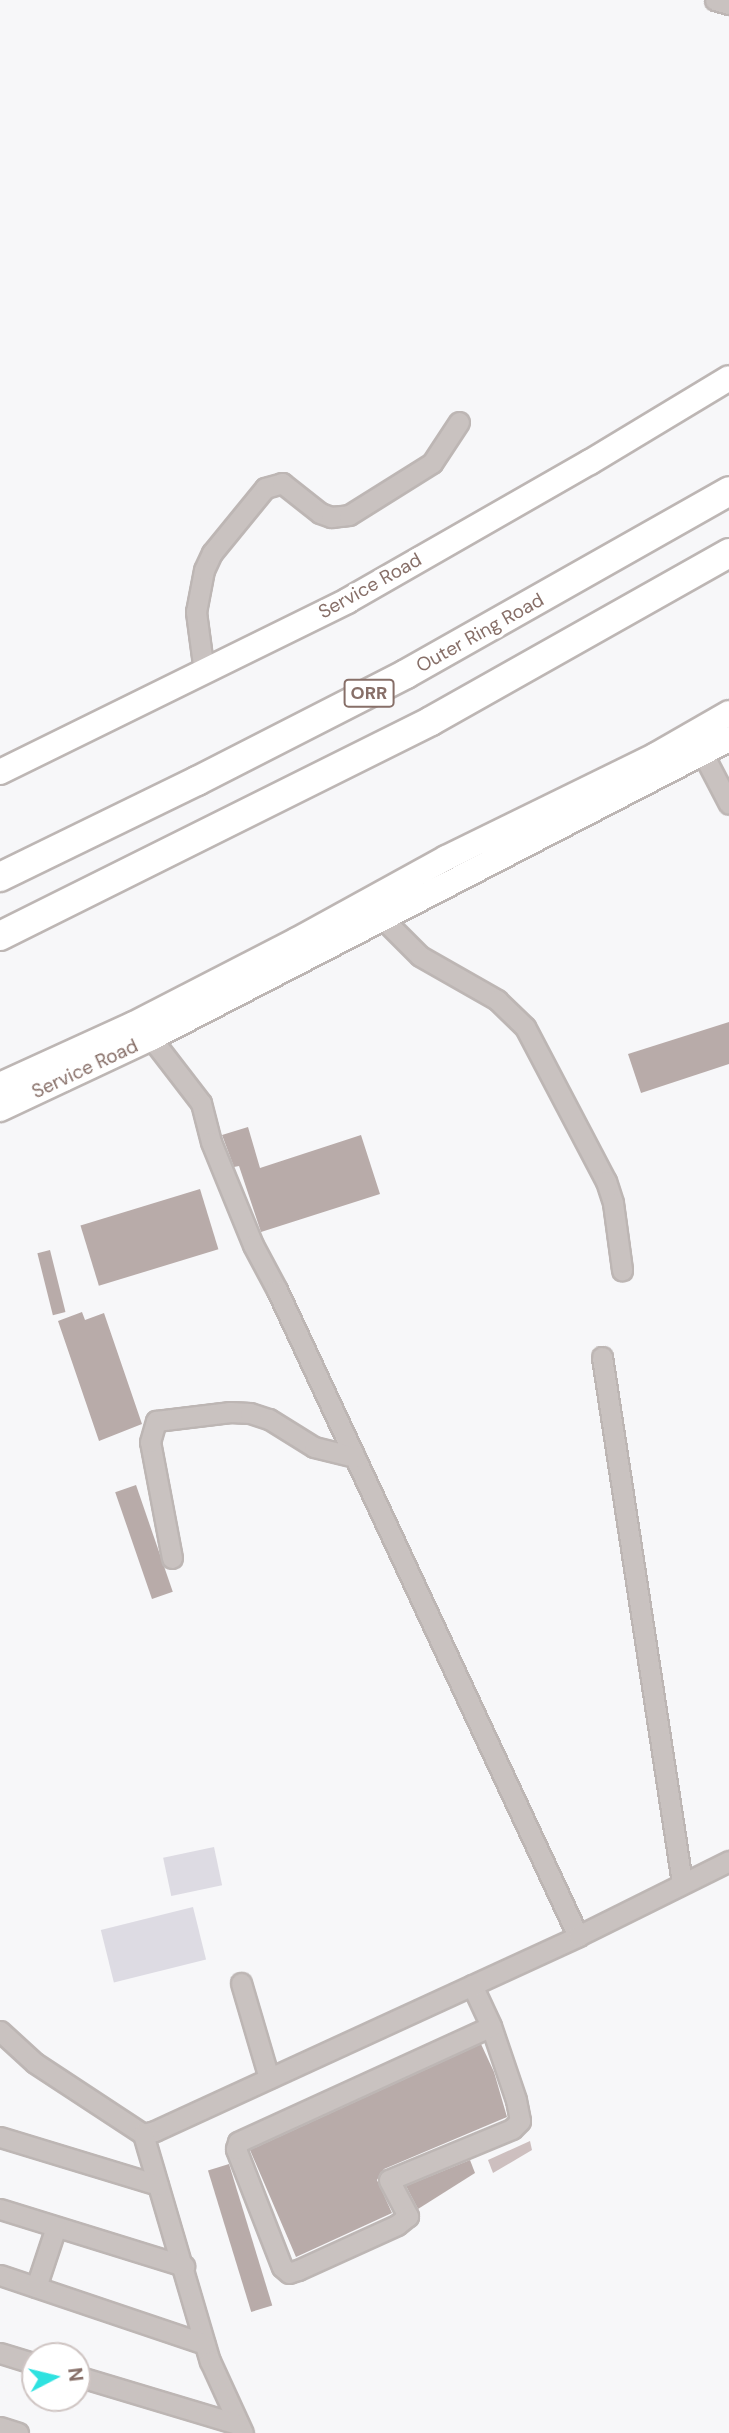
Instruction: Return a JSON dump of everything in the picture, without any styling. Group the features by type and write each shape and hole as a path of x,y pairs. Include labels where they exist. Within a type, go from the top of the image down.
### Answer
{"highway":[{"name":"Outer Ring Road","path":"0,877 209,775 406,674 729,491"},
{"name":"ORR","path":"0,936 431,721 729,553"}],"main road":[{"name":"Service Road","path":"0,772 347,601 590,462 729,378"},
{"path":"0,1085 134,1024 286,946 457,853 656,755 729,713"},
{"name":"Service Road","path":"0,1109 151,1038 729,739"}],"street":[{"path":"715,0 729,4"},
{"path":"205,672 196,612 204,570 212,554 265,488 282,483 320,513 331,517 349,515 432,463 459,422"},
{"path":"703,754 729,804"},
{"path":"383,919 420,956 497,1000 525,1027 606,1181 613,1203 622,1270"},
{"path":"151,1038 201,1103 211,1142 253,1244 277,1290 578,1936"},
{"path":"602,1357 682,1882"},
{"path":"172,1558 150,1442 156,1421 204,1414 250,1413 269,1419 314,1447 355,1458"},
{"path":"143,2134 578,1936 729,1861"},
{"path":"242,1983 269,2078"},
{"path":"472,1985 491,2026 516,2100 520,2121 512,2129 389,2180 408,2216 397,2225 289,2273 282,2267 236,2149 238,2142 491,2026"},
{"path":"0,2031 36,2063 143,2134 205,2344 240,2429"},
{"path":"0,2137 158,2185"},
{"path":"0,2209 184,2266"},
{"path":"36,2287 55,2227"},
{"path":"0,2275 205,2344"},
{"path":"0,2353 21,2360"},
{"path":"91,2381 240,2429"},
{"path":"0,2427 19,2433"}],"shaded area":[{"path":"214,1847 222,1885 171,1896 163,1858"},
{"path":"193,1907 206,1959 114,1982 101,1930"},
{"path":"530,2141 532,2150 493,2173 488,2160"}],"building":[{"path":"729,1022 729,1064 641,1093 628,1054"},
{"path":"248,1127 260,1168 361,1135 380,1194 261,1232 239,1166 234,1167 222,1135"},
{"path":"200,1189 218,1249 99,1286 80,1226"},
{"path":"50,1250 65,1312 53,1315 37,1253"},
{"path":"82,1312 85,1320 104,1313 142,1424 99,1441 58,1321"},
{"path":"136,1485 173,1592 152,1599 115,1492"},
{"path":"481,2044 494,2072 507,2117 384,2169 377,2180 392,2213 296,2257 250,2150"},
{"path":"470,2160 475,2173 418,2209 406,2186"},
{"path":"229,2164 272,2306 251,2312 208,2170"}]}
